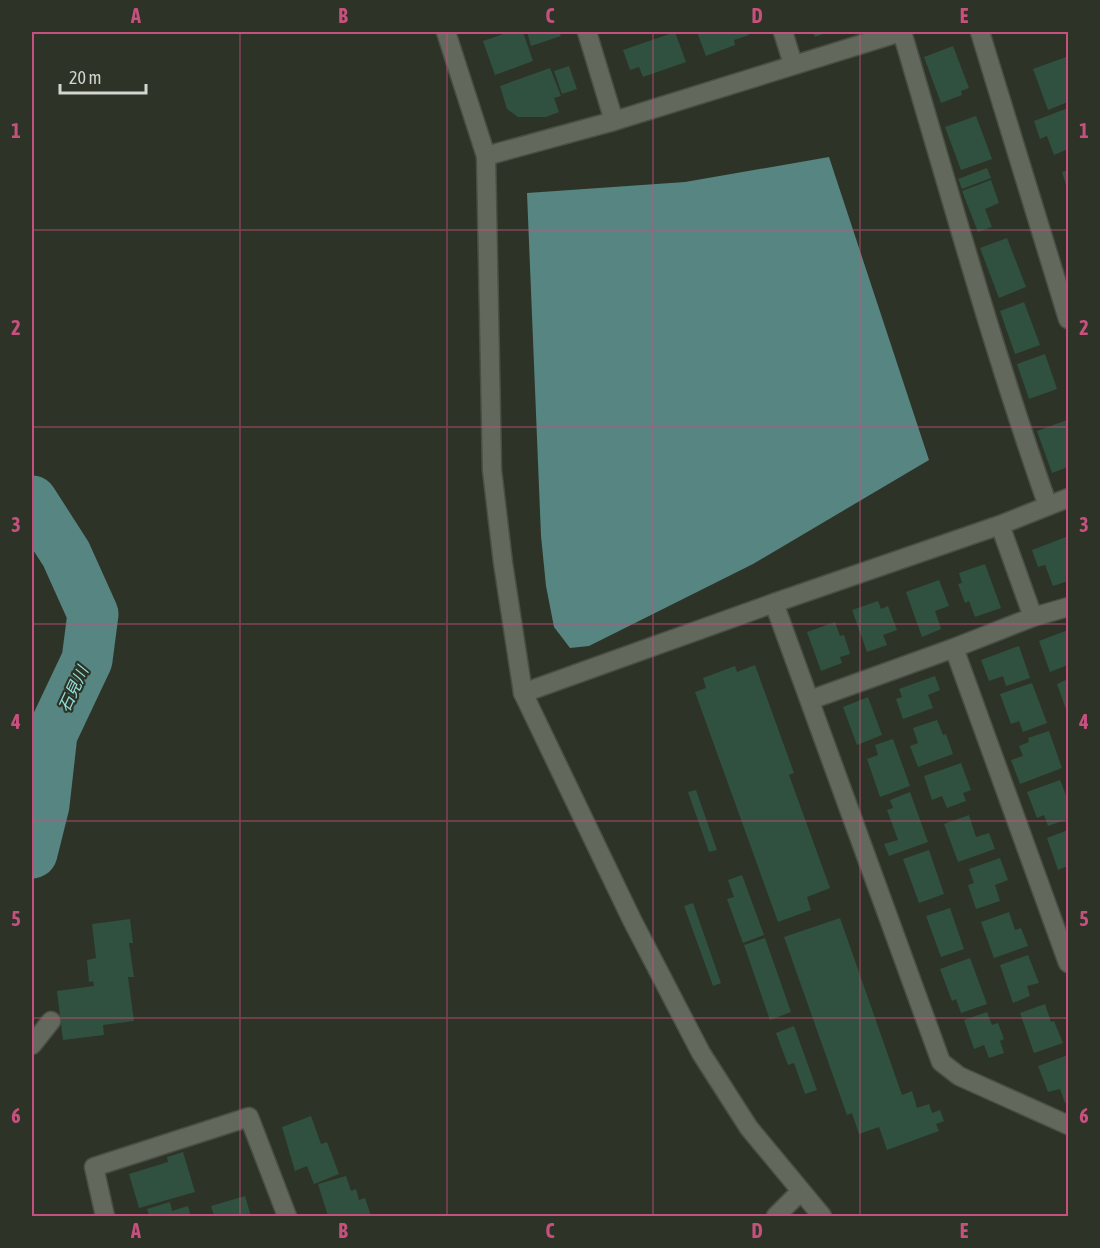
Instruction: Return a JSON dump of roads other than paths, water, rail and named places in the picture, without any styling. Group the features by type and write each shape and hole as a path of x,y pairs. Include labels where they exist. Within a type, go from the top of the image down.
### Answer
{"street":[{"path":"446,32 486,156 492,470 502,563 523,693 632,920 701,1053 749,1128 822,1216"},
{"path":"587,32 614,121"},
{"path":"783,32 793,64"},
{"path":"486,156 614,121 902,32 978,289 1027,447 1048,506"},
{"path":"980,32 1068,319"},
{"path":"523,693 999,525 1068,498"},
{"path":"999,525 1032,617"},
{"path":"774,603 941,1062 960,1076 1068,1125"},
{"path":"810,700 1032,617 1068,607"},
{"path":"954,648 1068,963"},
{"path":"32,1045 51,1021"},
{"path":"105,1216 94,1167 249,1117 287,1216"},
{"path":"776,1216 800,1192"}],"water":[{"path":"829,157 929,460 753,564 589,646 570,648 554,627 546,586 541,536 527,193 685,182"}],"waterway":[{"name":"石見川","path":"32,501 66,554 93,614 87,660 52,734 44,805 32,853"}]}
